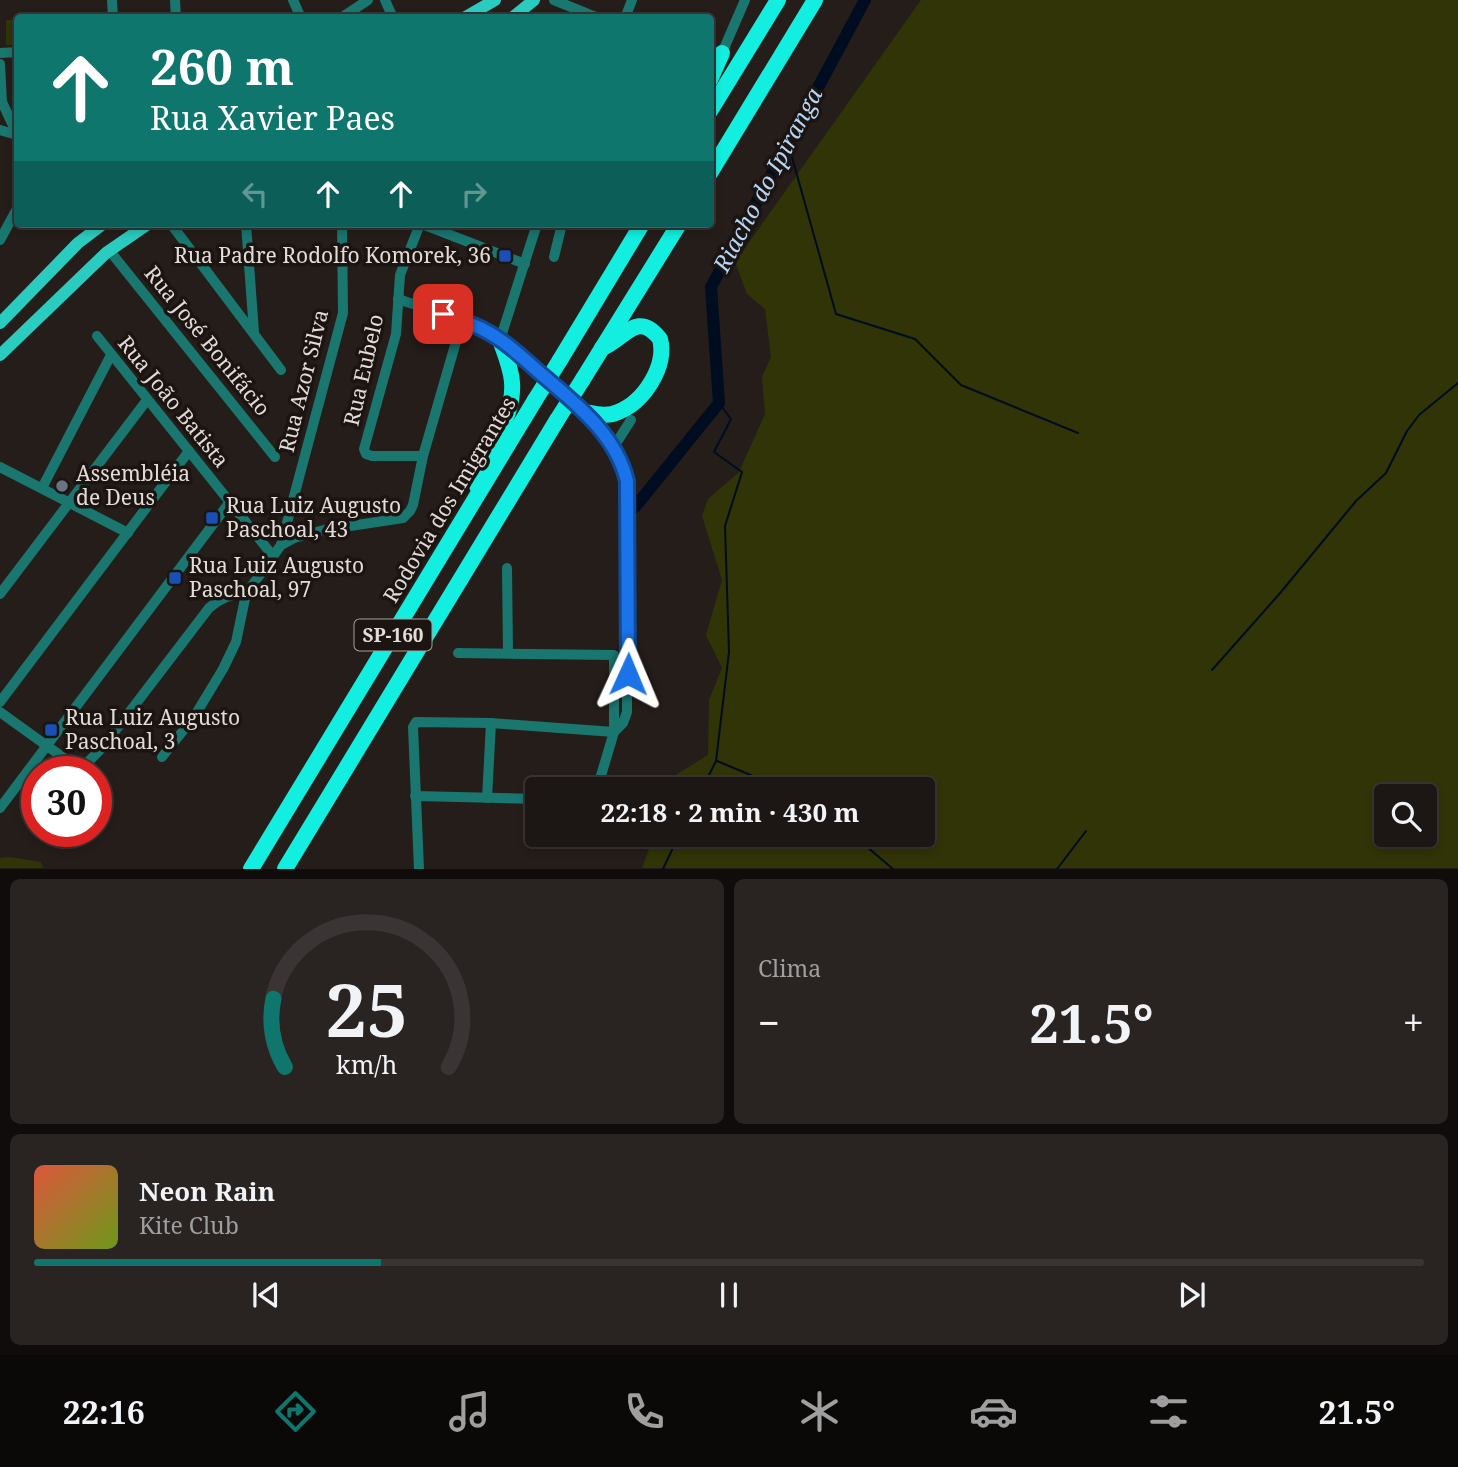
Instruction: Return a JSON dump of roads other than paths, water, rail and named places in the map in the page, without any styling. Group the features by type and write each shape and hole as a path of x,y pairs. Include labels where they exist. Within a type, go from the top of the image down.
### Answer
{"highway":[{"path":"714,104 778,0"},
{"path":"714,166 815,0"},
{"name":"Rodovia dos Imigrantes","path":"251,869 640,228"},
{"name":"SP-160","path":"285,869 557,420 677,228"},
{"path":"585,412 605,415 626,408 646,389 662,360 660,339 651,329 644,327 629,329 611,345 602,348"},
{"path":"475,500 480,474 504,423 512,397 509,366 500,340"}],"main road":[{"path":"471,14 495,0"},
{"path":"517,14 534,0"},
{"path":"0,323 93,228"},
{"path":"80,276 100,252 95,228"},
{"path":"0,355 80,276 109,250 140,228"}],"street":[{"path":"347,14 368,0"},
{"path":"554,0 588,14"},
{"path":"716,55 745,0"},
{"path":"0,64 1,104 14,129"},
{"path":"0,240 14,214"},
{"path":"174,228 281,370"},
{"path":"246,228 254,332"},
{"name":"Rua Azor Silva","path":"281,545 342,313 342,228"},
{"name":"Rua Eubelo","path":"419,228 400,275 396,334 364,449 366,454 372,456 423,456"},
{"path":"432,228 526,264"},
{"path":"500,340 536,228"},
{"path":"554,257 561,228"},
{"name":"Rua José Bonifácio","path":"109,250 275,457"},
{"path":"398,299 462,321 500,340 585,412 613,448 624,468 627,481 627,712 623,723 614,732 419,721 413,727 419,869"},
{"path":"162,757 194,717 223,668 236,642 246,594 281,545 294,538 324,530 407,515 462,321"},
{"name":"Rua João Batista","path":"97,336 273,556"},
{"path":"42,488 111,355"},
{"path":"0,594 147,400"},
{"path":"613,448 631,420"},
{"path":"0,702 189,451"},
{"path":"0,467 128,533"},
{"path":"0,808 229,503"},
{"path":"507,568 508,653"},
{"path":"0,712 75,766 84,766 102,748 209,608 218,600 246,594"},
{"path":"458,653 614,655 614,732 601,777"},
{"path":"487,798 491,723"},
{"path":"415,796 525,799"}],"waterway":[{"name":"Riacho do Ipiranga","path":"635,507 719,403 711,287 865,0"},
{"path":"788,143 836,314 915,339 961,385 1078,433"},
{"path":"1212,670 1356,501 1386,473 1407,431 1419,415 1458,383"},
{"path":"708,777 716,761 729,652 725,526 742,472 714,452 731,419 719,403"},
{"path":"717,761 755,777"},
{"path":"1057,869 1086,831"},
{"path":"663,869 673,847"},
{"path":"867,847 893,869"}],"place":[{"name":"Rua Padre Rodolfo Komorek, 36","path":"505,256"},
{"name":"Assembléia de Deus","path":"62,486"},
{"name":"Rua Luiz Augusto Paschoal, 43","path":"212,518"},
{"name":"Rua Luiz Augusto Paschoal, 97","path":"175,578"},
{"name":"Rua Luiz Augusto Paschoal, 3","path":"51,730"}]}
